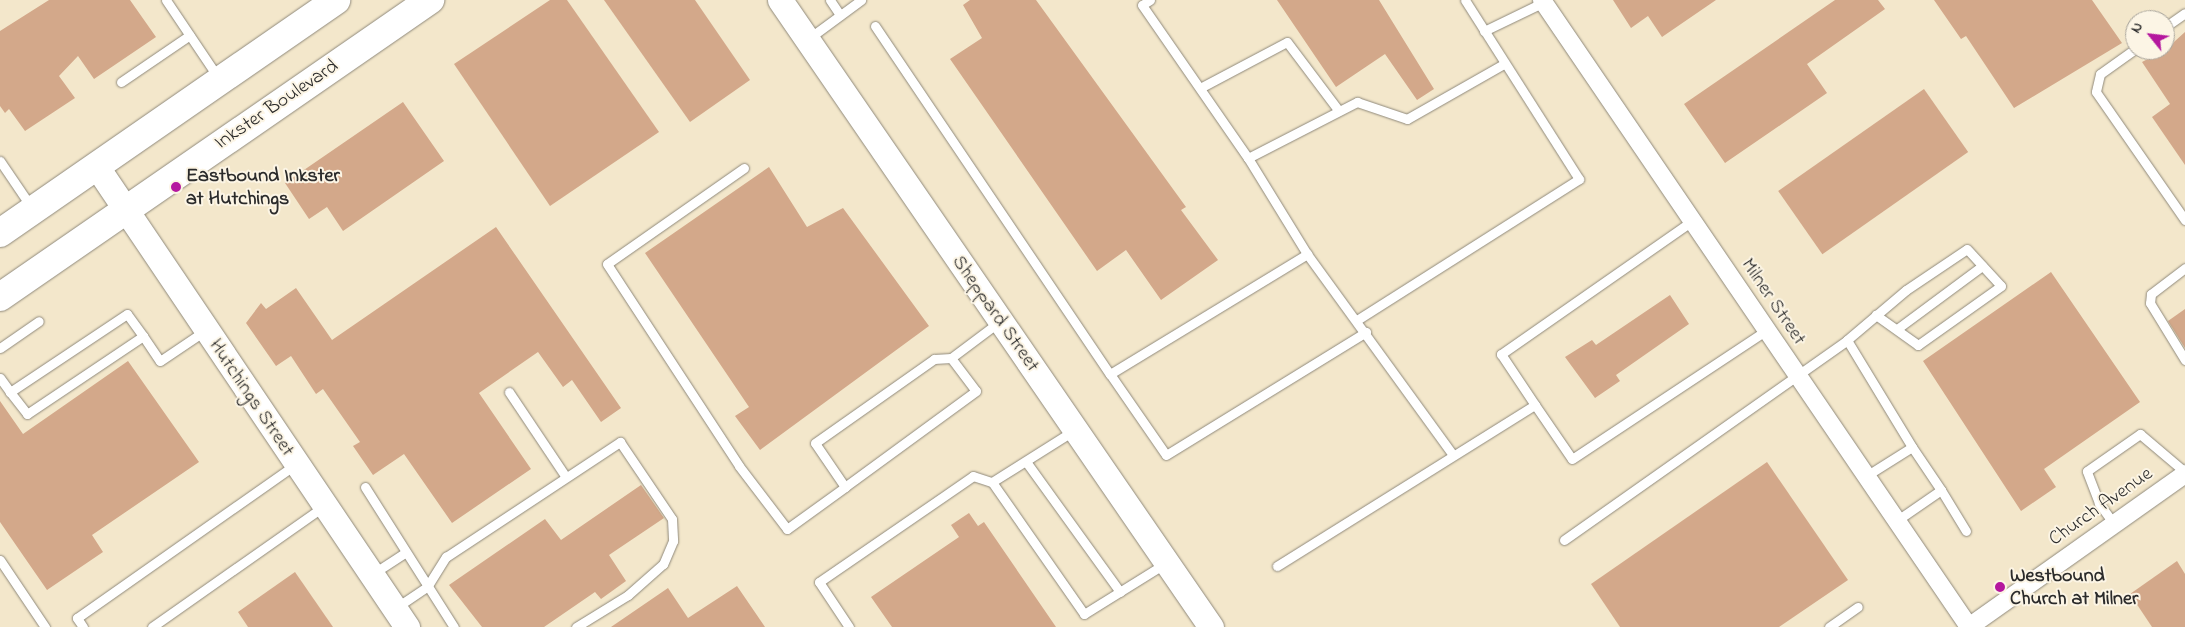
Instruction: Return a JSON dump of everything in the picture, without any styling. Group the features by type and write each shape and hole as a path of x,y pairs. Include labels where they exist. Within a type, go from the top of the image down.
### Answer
{"main road":[{"path":"0,233 336,0"},
{"name":"Inkster Boulevard","path":"0,296 430,0"}],"street":[{"name":"Sheppard Street","path":"780,0 999,322 1211,627"},
{"name":"Milner Street","path":"1543,1 1969,627"},
{"name":"Hutchings Street","path":"97,167 401,618"},
{"name":"Church Avenue","path":"1969,627 2185,474"}],"lane":[{"path":"166,0 220,81"},
{"path":"830,0 840,15"},
{"path":"808,39 861,0"},
{"path":"1150,0 1142,5 1248,158 1307,254 1366,332 1453,455"},
{"path":"1357,320 1579,179 1465,0"},
{"path":"1484,31 1543,1"},
{"path":"875,26 1166,454 1366,332"},
{"path":"121,82 190,35"},
{"path":"1200,88 1287,42 1339,111"},
{"path":"2125,56 2100,74 2096,92 2185,220"},
{"path":"1248,158 1356,102 1407,119 1504,64"},
{"path":"0,161 34,211"},
{"path":"744,168 607,264 739,466 786,529 976,391 951,358"},
{"path":"1692,221 1501,354 1572,459 1767,330"},
{"path":"1564,540 1795,372 1847,340 1876,315 1967,249 2001,286 1918,345 1876,315"},
{"path":"1110,374 1307,254"},
{"path":"1898,330 1982,266"},
{"path":"2185,268 2151,294 2150,303 2185,360"},
{"path":"10,392 127,314 160,361 206,330"},
{"path":"0,348 39,321"},
{"path":"845,487 815,443 934,359 951,358 999,322"},
{"path":"0,378 27,414 143,336"},
{"path":"1847,340 1966,531"},
{"path":"509,392 566,477"},
{"path":"1278,566 1535,405"},
{"path":"992,482 1027,463 1075,430"},
{"path":"2114,524 2099,504 2087,471 2140,434 2185,474"},
{"path":"401,618 427,588 446,557 620,442 672,519 673,541 663,564 628,595 576,627"},
{"path":"1866,476 1912,447"},
{"path":"1027,463 1120,592"},
{"path":"83,627 77,618 296,464"},
{"path":"849,627 819,582 974,476 992,482 1084,614 1167,562"},
{"path":"365,487 427,588 454,627"},
{"path":"1896,521 1941,490"},
{"path":"152,627 324,506"},
{"path":"371,575 405,553"},
{"path":"0,560 45,627"},
{"path":"1829,627 1858,607"}],"building":[{"path":"49,0 130,0 156,37 94,79 78,56 59,76 75,98 25,131 9,109 5,113 0,106 0,31"},
{"path":"550,0 567,0 659,132 550,206 454,64"},
{"path":"604,0 695,0 750,80 690,122"},
{"path":"970,0 1036,0 1186,207 1181,210 1218,260 1161,300 1126,250 1097,271 950,59 982,38 963,5"},
{"path":"1277,0 1379,0 1434,89 1417,100 1385,54 1336,87"},
{"path":"1613,0 1716,0 1662,37 1648,16 1631,28"},
{"path":"1835,0 1878,0 1885,9 1807,64 1827,93 1725,163 1684,104"},
{"path":"1934,0 2092,0 2122,43 2014,108 1966,36 1961,39"},
{"path":"2185,32 2185,165 2152,117 2170,104 2142,62 2146,60 2175,60 2175,41"},
{"path":"1924,89 1968,152 1822,254 1778,191"},
{"path":"403,102 444,161 343,231 327,207 309,219 285,183"},
{"path":"769,167 807,227 843,208 929,326 760,450 735,416 749,407 645,253"},
{"path":"496,227 621,408 601,422 572,380 563,387 538,352 479,393 531,469 452,523 404,454 373,475 353,446 360,442 323,389 316,394 291,356 276,366 246,323 261,303 266,309 296,288 332,340"},
{"path":"2051,272 2140,402 2044,469 2056,487 2021,511 1923,361"},
{"path":"1670,295 1689,324 1616,375 1620,381 1595,398 1565,357 1592,340 1596,345"},
{"path":"2185,309 2185,348 2168,321"},
{"path":"128,361 199,462 92,535 103,552 47,590 0,522 0,401 23,434"},
{"path":"1767,462 1848,580 1779,627 1620,627 1591,584"},
{"path":"641,485 664,518 609,555 626,581 601,599 595,592 544,627 482,627 449,585 545,519 561,540"},
{"path":"969,513 978,526 984,522 1056,627 892,627 871,597 959,537 951,525"},
{"path":"2177,561 2185,574 2185,627 2152,627 2130,594"},
{"path":"295,572 333,627 248,627 238,612"},
{"path":"737,586 765,627 611,627 668,588 688,618"}],"place":[{"name":"Eastbound Inkster at Hutchings","path":"176,187"},
{"name":"Westbound Church at Milner","path":"2000,587"}]}
